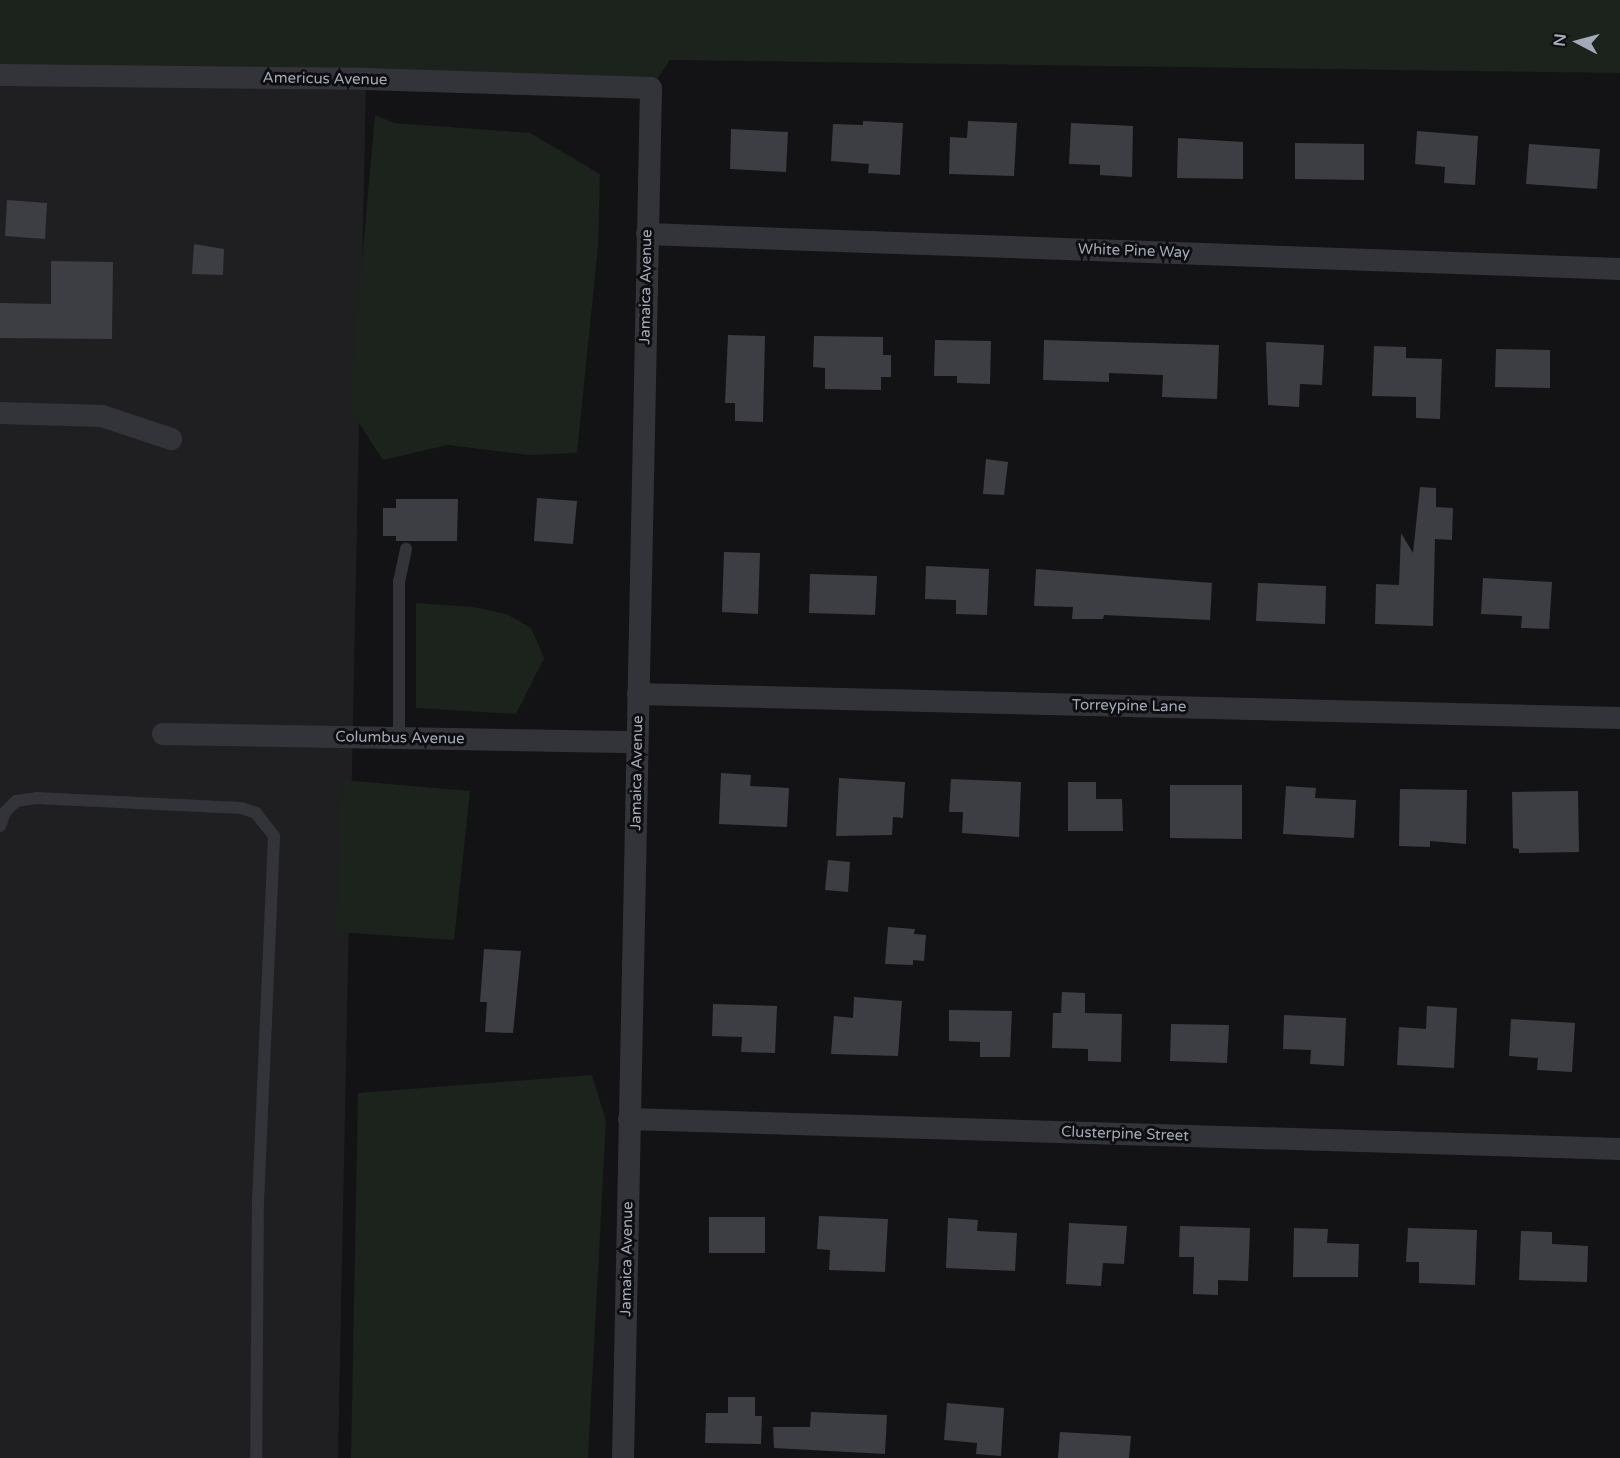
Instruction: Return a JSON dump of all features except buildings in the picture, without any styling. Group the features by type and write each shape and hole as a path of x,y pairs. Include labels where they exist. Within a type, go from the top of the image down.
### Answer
{"street":[{"name":"Americus Avenue","path":"0,75 366,79 651,88"},
{"name":"Jamaica Avenue","path":"622,1458 651,88"},
{"name":"White Pine Way","path":"647,234 1620,269"},
{"path":"0,413 102,416 171,439"},
{"name":"Torreypine Lane","path":"638,694 1620,718"},
{"name":"Columbus Avenue","path":"163,734 637,742"},
{"name":"Clusterpine Street","path":"629,1119 1620,1149"}],"lane":[{"path":"399,738 399,582 405,549"},
{"path":"0,826 5,812 16,801 37,798 241,808 256,813 274,836 258,1196 256,1458"}],"shaded area":[{"path":"0,0 1620,0 1620,73 670,60 651,88 0,75"},
{"path":"366,79 338,1458 0,1458 0,84"},
{"path":"375,115 394,123 530,133 600,174 598,246 577,453 529,455 448,445 383,460 349,408"},
{"path":"416,603 474,607 506,614 531,628 544,658 516,714 416,708"},
{"path":"342,780 470,791 454,940 336,932"},
{"path":"592,1075 606,1121 588,1458 351,1458 358,1093"}]}
